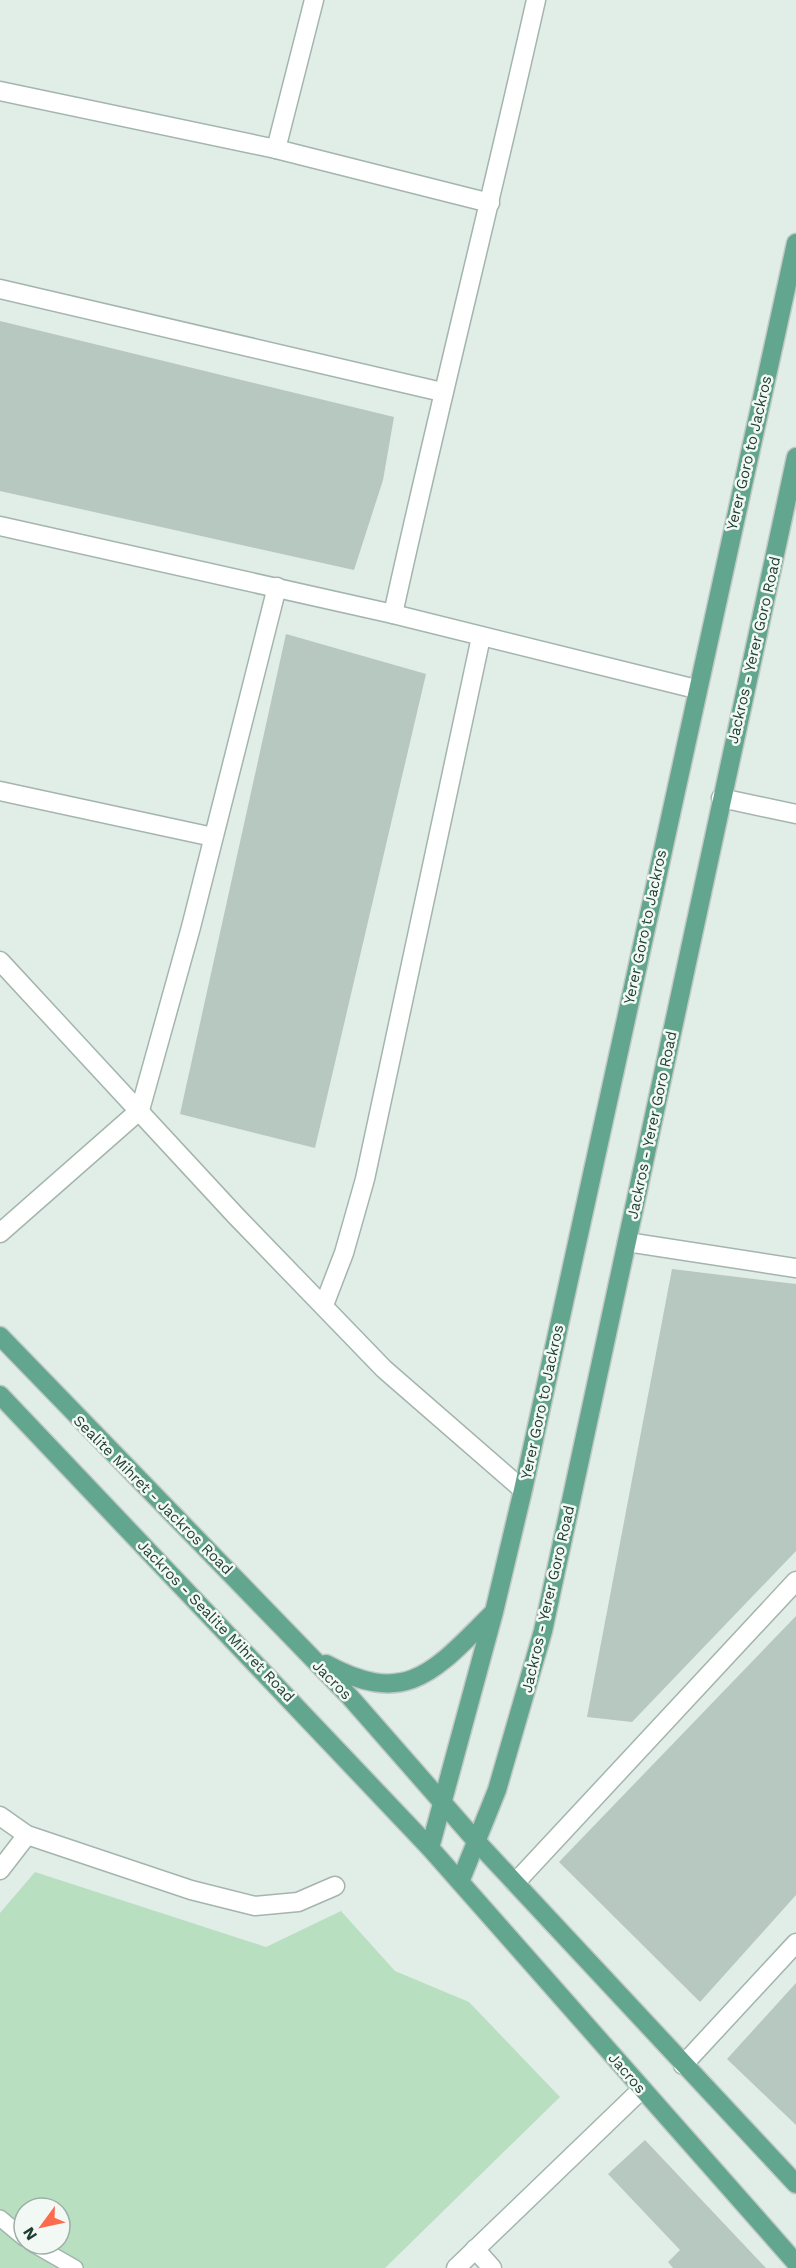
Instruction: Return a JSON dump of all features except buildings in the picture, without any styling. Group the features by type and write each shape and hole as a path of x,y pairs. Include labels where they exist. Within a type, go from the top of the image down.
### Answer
{"main road":[{"name":"Yerer Goro to Jackros","path":"430,1848 494,1612 522,1490 696,689 796,243"},
{"name":"Jackros - Yerer Goro Road","path":"477,1842 497,1790 543,1631 796,457"},
{"name":"Sealite Mihret - Jackros Road","path":"0,1336 305,1653"},
{"name":"Jackros - Sealite Mihret Road","path":"2,1401 430,1848"},
{"path":"305,1653 350,1677 389,1685 413,1680 439,1666 494,1612"},
{"name":"Jacros","path":"305,1653 350,1697 477,1842 796,2184"},
{"path":"460,1882 477,1842"},
{"name":"Jacros","path":"430,1848 796,2263"}],"street":[{"path":"276,149 314,0"},
{"path":"393,614 442,392 490,203 536,0"},
{"path":"0,91 276,149 490,203"},
{"path":"0,289 442,392"},
{"path":"0,526 393,614 481,638 696,689"},
{"path":"0,1233 140,1110 277,587"},
{"path":"324,1305 344,1253 364,1179 481,638"},
{"path":"0,791 213,837"},
{"path":"721,798 796,814"},
{"path":"0,961 237,1216 384,1369 522,1490"},
{"path":"627,1242 796,1268"},
{"path":"515,1883 796,1581"},
{"path":"0,1816 27,1835 191,1890 255,1906 298,1902 335,1886"},
{"path":"0,1870 27,1835"},
{"path":"684,2065 796,1943"},
{"path":"456,2268 642,2089"},
{"path":"475,2249 492,2268"}],"lane":[{"path":"0,2218 12,2228"},
{"path":"54,2256 75,2268"}],"green space":[{"path":"35,1872 266,1947 341,1911 395,1971 469,2002 560,2097 385,2268 0,2268 0,1913"}]}
